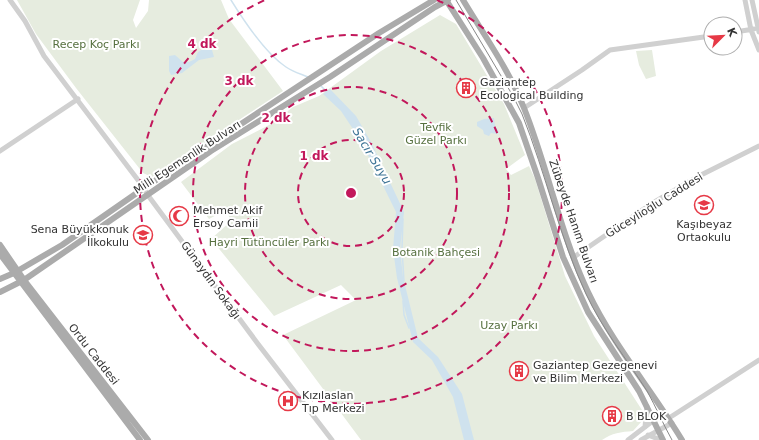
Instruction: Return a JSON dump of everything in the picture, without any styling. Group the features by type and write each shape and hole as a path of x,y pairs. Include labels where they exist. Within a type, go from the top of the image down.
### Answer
{"main road":[{"name":"Zübeyde Hanım Bulvarı","path":"447,0 483,58 519,123 563,257 588,312 647,405 662,440"},
{"name":"Milli Egemenlik Bulvarı","path":"0,292 22,281 211,151 327,79 447,0"},
{"name":"Zübeyde Hanım Bulvarı","path":"463,0 510,79 524,108 574,257 588,291 605,324 669,418 682,440"},
{"path":"468,0 469,9"},
{"name":"Milli Egemenlik Bulvarı","path":"0,279 16,272 62,245 144,188 378,33 430,1"},
{"path":"435,7 452,9"},
{"path":"0,245 22,281"},
{"path":"0,254 16,272"},
{"name":"Ordu Caddesi","path":"22,281 140,440"},
{"name":"Ordu Caddesi","path":"22,281 148,440"}],"street":[{"name":"Günaydın Sokağı","path":"10,0 25,21 44,56 78,99 258,344 332,440"},
{"path":"745,0 751,30 759,50"},
{"path":"743,31 758,30 752,0"},
{"path":"524,108 610,50 703,37"},
{"path":"0,151 78,99"},
{"name":"Güceylioğlu Caddesi","path":"574,257 651,204 699,176 759,146"},
{"path":"641,440 658,430 669,418 759,360"},
{"path":"645,427 647,405"},
{"path":"628,440 654,420 669,418"},
{"path":"648,435 662,440"}],"green space":[{"name":"Recep Koç Parkı","path":"17,0 140,0 133,20 136,28 148,11 149,0 221,0 229,19 283,91 152,177 143,173 76,88 36,34"},
{"path":"440,15 456,24 504,104 525,155 506,169 511,175 529,166 535,179 565,276 594,336 642,410 642,421 633,431 617,433 602,440 361,440 283,335 356,300 341,285 274,316 211,239 231,221 226,210 209,219 181,182 232,144 271,124 293,107 319,96 381,51"},
{"path":"652,50 656,76 646,79 639,65 636,51"}],"water":[{"path":"201,50 212,50 214,57 199,60 182,73 171,75 169,71 169,56 175,55 183,62 189,62 195,59 198,52"},
{"path":"330,89 356,116 371,142 404,212 400,249 403,277 418,338 438,357 462,394 474,440 464,440 453,397 432,360 413,342 397,278 393,249 396,212 361,141 341,111 323,94"},
{"path":"494,118 495,126 499,132 497,134 491,133 489,136 484,134 483,130 477,126 477,122 484,119"}],"waterway":[{"name":"Sacır Suyu","path":"231,0 249,27 270,54 289,69 308,77"},
{"name":"Sacır Suyu","path":"320,85 327,92"},
{"name":"Sacır Suyu","path":"403,219 402,249 404,281"},
{"name":"Sacır Suyu","path":"403,301 404,315 409,328"}],"tram line":[{"path":"456,0 513,96 522,114 568,250 586,294 607,332 647,391 672,440"}],"place":[{"name":"Gaziantep Ecological Building","path":"466,88"},
{"name":"Kaşıbeyaz Ortaokulu","path":"704,205"},
{"name":"Mehmet Akif Ersoy Camii","path":"179,216"},
{"name":"Sena Büyükkonuk İlkokulu","path":"143,235"},
{"name":"Gaziantep Gezegenevi ve Bilim Merkezi","path":"519,371"},
{"name":"Kızılaslan Tıp Merkezi","path":"288,401"},
{"name":"B BLOK","path":"612,416"}],"park label":[{"name":"Tevfik Güzel Parkı","path":"436,133"},
{"name":"Hayri Tütüncüler Parkı","path":"269,242"},
{"name":"Botanik Bahçesi","path":"436,252"},
{"name":"Uzay Parkı","path":"509,325"}]}
